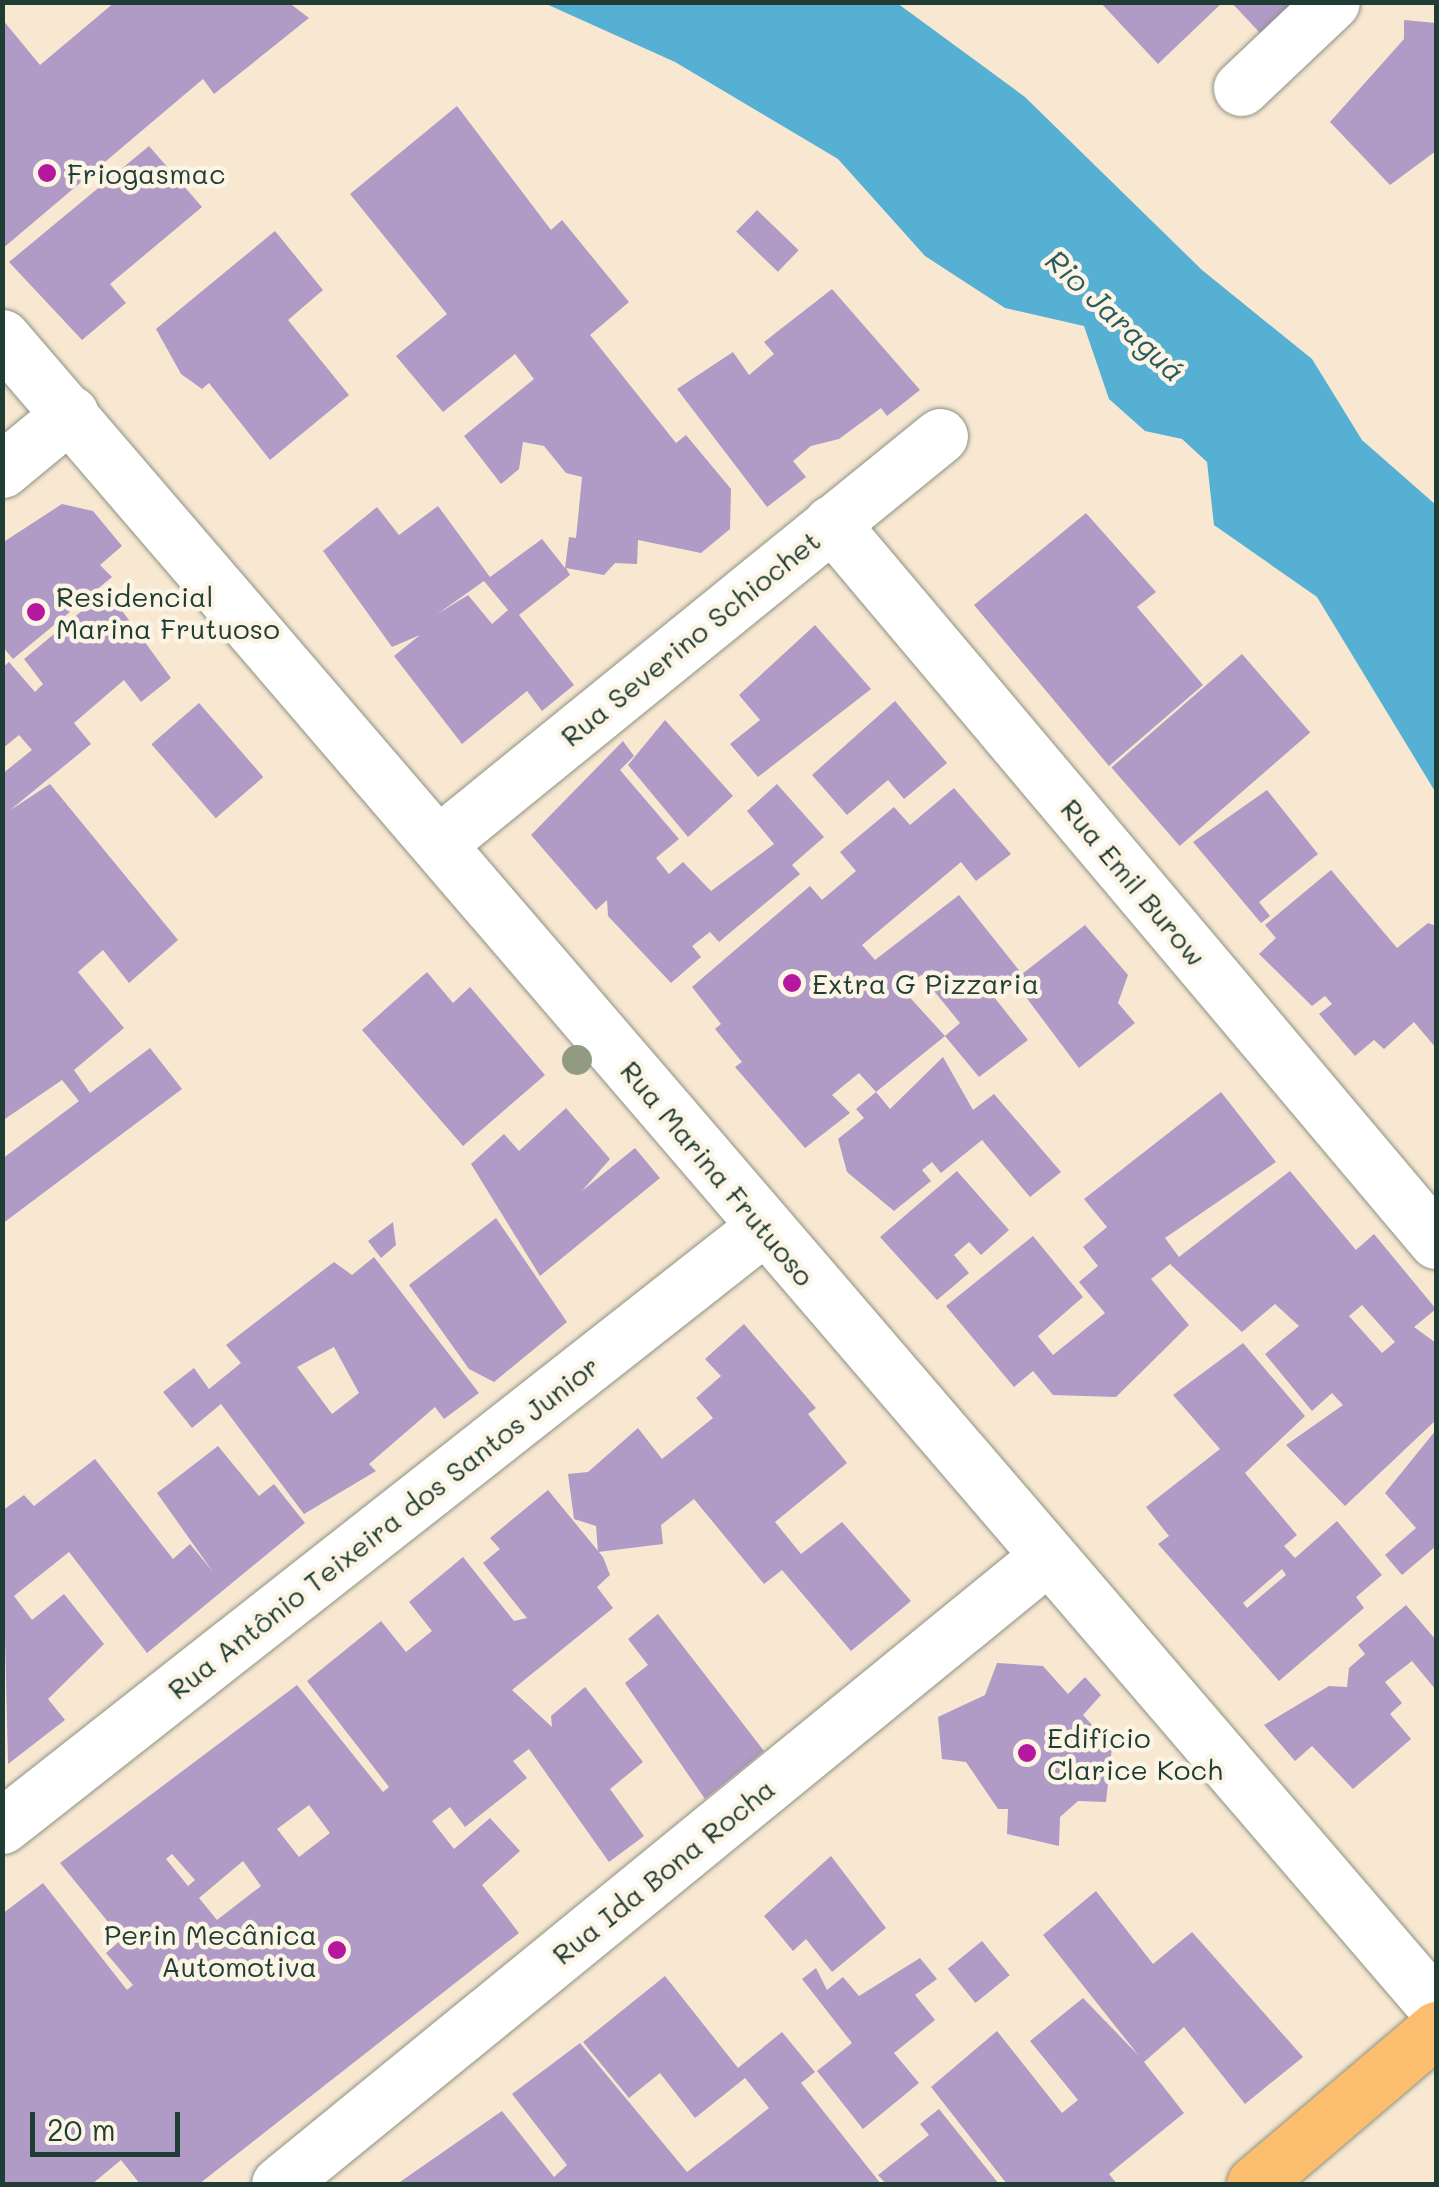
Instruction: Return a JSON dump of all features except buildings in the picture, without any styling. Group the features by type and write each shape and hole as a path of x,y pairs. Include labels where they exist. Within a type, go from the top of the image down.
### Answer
{"main road":[{"path":"1254,2184 1436,2029"}],"street":[{"path":"1241,88 1332,2"},
{"name":"Rua Marina Frutuoso","path":"2,337 440,842 764,1227 1436,2006"},
{"path":"2,470 71,414"},
{"name":"Rua Severino Schiochet","path":"440,842 940,436"},
{"name":"Rua Emil Burow","path":"831,523 1436,1241"},
{"name":"Rua Antônio Teixeira dos Santos Junior","path":"2,1826 764,1227"},
{"name":"Rua Ida Bona Rocha","path":"278,2184 1047,1557"}],"water":[{"name":"Rio Jaraguá","path":"544,3 897,3 1025,97 1202,270 1312,359 1362,440 1436,505 1436,793 1317,597 1214,525 1207,462 1182,439 1145,431 1109,399 1084,326 1005,308 925,256 838,159 675,62"}],"place":[{"name":"Friogasmac","path":"47,173"},
{"name":"Residencial Marina Frutuoso","path":"36,612"},
{"name":"Extra G Pizzaria","path":"792,983"},
{"name":"Edifício Clarice Koch","path":"1027,1753"},
{"name":"Perin Mecânica Automotiva","path":"337,1950"}]}
